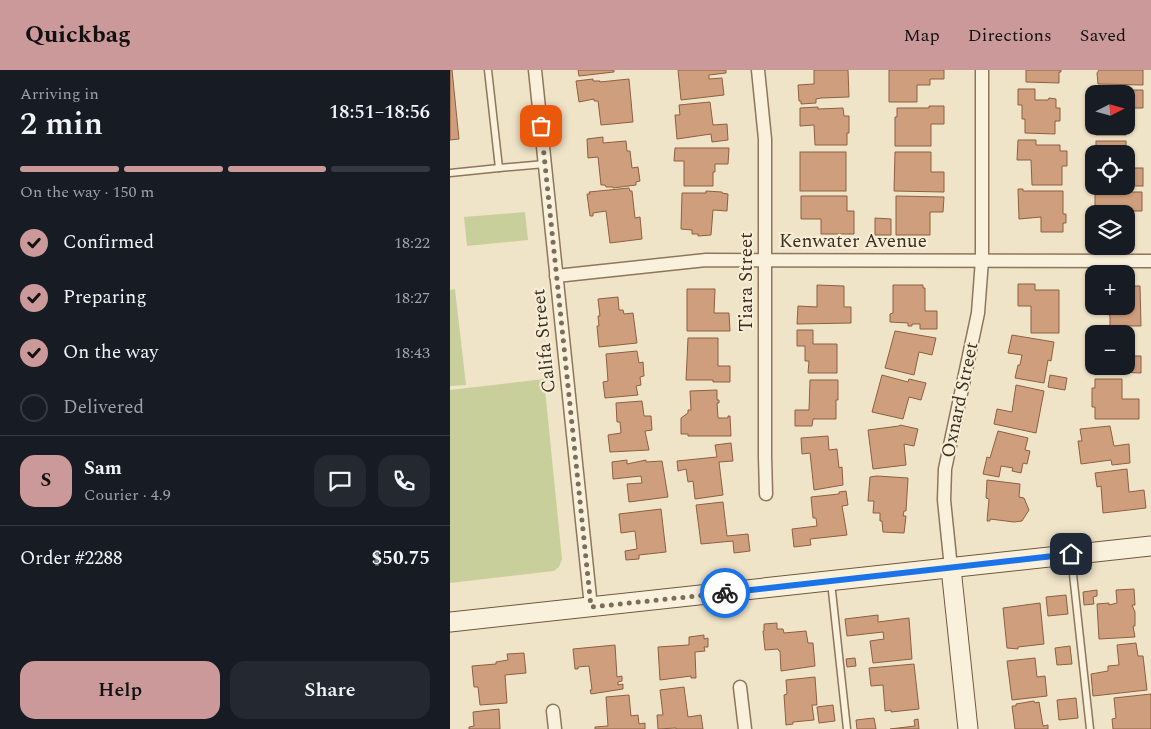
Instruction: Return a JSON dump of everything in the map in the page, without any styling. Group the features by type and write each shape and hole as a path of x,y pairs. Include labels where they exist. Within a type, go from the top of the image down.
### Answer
{"main road":[{"path":"450,622 1151,546"},
{"name":"Oxnard Street","path":"951,568 968,729"}],"street":[{"name":"Califa Street","path":"535,70 591,607"},
{"name":"Tiara Street","path":"758,70 765,139 766,494"},
{"name":"Oxnard Street","path":"951,568 944,500 945,469 978,313 982,260 982,70"},
{"name":"Kenwater Avenue","path":"556,276 687,261 1151,261"},
{"path":"740,687 745,729"},
{"path":"554,711 555,729"}],"lane":[{"path":"488,70 499,168"},
{"path":"450,173 545,164"},
{"path":"1071,554 1090,729"},
{"path":"831,581 847,729"}],"green space":[{"path":"525,212 528,240 467,246 464,217"},
{"path":"455,289 466,385 450,386 450,290"},
{"path":"544,379 562,559 559,567 554,571 450,583 450,390"}],"building":[{"path":"450,70 452,70 459,139 450,140"},
{"path":"578,70 614,70 614,72 579,76"},
{"path":"678,70 726,70 726,73 709,75 709,79 722,78 724,95 681,100"},
{"path":"814,70 848,70 849,97 821,98 816,99 816,103 801,104 801,101 799,101 798,85 814,84"},
{"path":"889,70 944,70 944,79 930,79 930,85 917,85 917,102 889,102"},
{"path":"1026,70 1061,70 1059,72 1059,83 1026,82"},
{"path":"1099,70 1143,70 1143,85 1098,84 1097,73"},
{"path":"593,79 593,81 600,82 629,79 633,122 601,125 598,101 594,101 594,99 579,102 576,81"},
{"path":"1018,89 1035,89 1035,100 1056,99 1056,108 1060,108 1060,121 1055,121 1055,134 1025,133 1022,105 1018,105"},
{"path":"1135,90 1143,90 1143,108 1135,108"},
{"path":"710,102 713,125 727,124 728,140 712,142 711,134 677,139 675,115 680,115 679,105"},
{"path":"929,106 944,106 944,124 931,124 931,146 895,146 895,117 897,117 897,108 929,108"},
{"path":"818,107 818,109 843,108 844,116 849,116 847,145 815,145 814,125 800,126 800,108"},
{"path":"603,137 603,143 626,141 627,151 630,151 632,168 638,167 640,181 636,182 636,185 613,188 601,185 598,157 588,158 587,139"},
{"path":"1018,140 1036,140 1036,145 1060,145 1060,151 1067,151 1067,166 1062,166 1062,185 1032,185 1031,160 1017,160"},
{"path":"1096,141 1126,141 1126,145 1096,145"},
{"path":"675,148 729,148 728,164 715,164 713,186 684,186 684,161 674,161"},
{"path":"800,152 846,152 846,191 800,191"},
{"path":"895,152 931,152 931,172 944,172 944,192 894,191"},
{"path":"1135,168 1143,168 1143,186 1135,186"},
{"path":"629,188 632,191 635,218 640,217 642,239 610,243 606,211 593,213 593,216 590,216 587,194 590,194 589,192"},
{"path":"1018,189 1023,189 1023,191 1063,191 1063,214 1066,214 1066,223 1063,223 1063,232 1041,232 1041,217 1019,219"},
{"path":"706,191 728,194 727,211 713,210 711,235 698,236 698,234 692,234 692,230 681,229 682,193 706,193"},
{"path":"1135,192 1142,192 1142,211 1135,211 1135,205 1095,205 1095,195 1135,195"},
{"path":"801,196 847,196 847,211 854,211 854,234 821,234 821,219 801,219"},
{"path":"896,196 944,197 943,212 930,212 930,235 896,235"},
{"path":"875,218 891,219 891,235 875,235"},
{"path":"1018,284 1035,284 1035,290 1059,290 1059,333 1031,333 1031,306 1018,306"},
{"path":"817,285 844,286 844,307 851,307 851,323 797,324 798,306 817,307"},
{"path":"893,285 923,285 923,288 925,288 925,311 937,311 937,329 920,329 920,324 908,326 908,323 890,322 890,314 893,313"},
{"path":"1135,286 1140,286 1141,326 1110,325 1109,315 1135,315"},
{"path":"687,289 715,289 714,313 729,313 730,331 687,331"},
{"path":"618,297 619,310 623,310 624,314 633,313 637,343 599,347 597,326 599,326 598,316 600,316 598,299"},
{"path":"797,330 813,330 813,344 837,344 837,373 808,373 809,361 805,361 805,346 797,346"},
{"path":"895,331 936,338 932,355 919,352 914,375 885,368"},
{"path":"1012,335 1054,342 1051,361 1048,360 1044,383 1015,378 1022,355 1008,353"},
{"path":"688,338 718,338 718,366 730,366 730,382 686,380"},
{"path":"637,351 639,363 643,362 644,376 640,377 641,385 636,386 638,395 605,398 603,382 608,381 606,354"},
{"path":"1135,356 1141,356 1141,373 1135,373"},
{"path":"882,375 908,382 909,379 926,383 921,400 909,397 903,419 872,412"},
{"path":"1050,375 1067,378 1065,390 1048,387"},
{"path":"1095,379 1122,379 1122,399 1139,399 1139,419 1095,419 1095,407 1092,407 1092,388 1095,388"},
{"path":"810,380 838,380 836,419 813,419 812,426 795,426 795,410 809,410"},
{"path":"1016,385 1044,391 1036,433 994,424 997,409 1012,412"},
{"path":"717,390 717,400 719,400 719,403 717,403 718,418 728,418 730,416 731,436 688,436 688,434 681,434 681,418 688,413 688,410 691,410 690,391"},
{"path":"642,401 644,416 651,416 652,430 645,431 649,450 610,452 608,435 621,433 620,422 617,422 616,403"},
{"path":"900,425 918,429 914,446 904,444 906,465 873,469 868,430"},
{"path":"1110,426 1114,446 1129,444 1130,463 1112,465 1111,460 1081,464 1078,441 1082,441 1080,429"},
{"path":"998,431 1028,438 1025,450 1030,451 1027,464 1023,463 1021,473 1012,471 1013,468 1001,466 999,477 983,474 987,457 990,458"},
{"path":"828,436 829,450 837,449 839,468 842,467 843,485 814,490 810,453 802,454 801,438"},
{"path":"731,443 733,461 719,462 723,495 695,499 693,481 688,482 686,469 678,471 677,461 717,457 715,445"},
{"path":"627,460 627,464 646,460 646,462 662,461 668,497 629,502 627,484 642,483 641,476 613,479 612,462"},
{"path":"1127,469 1129,492 1144,490 1146,508 1103,513 1101,486 1097,487 1095,473"},
{"path":"870,477 908,478 906,511 904,511 903,516 906,516 904,533 883,532 880,513 873,513 874,501 868,501"},
{"path":"987,480 1020,484 1019,497 1024,498 1029,510 1022,521 990,519 990,521 987,521 989,499 986,498"},
{"path":"846,491 848,505 842,506 847,535 810,539 811,545 794,547 792,529 817,526 816,518 813,518 811,497 839,494 839,492"},
{"path":"723,502 727,536 748,534 750,551 734,553 733,541 701,544 696,505"},
{"path":"661,509 666,552 639,555 639,559 626,560 625,551 637,549 635,531 621,533 619,514"},
{"path":"1134,589 1135,605 1132,605 1135,612 1135,626 1133,626 1135,637 1099,639 1097,604 1109,603 1109,605 1117,603 1116,590"},
{"path":"1097,590 1097,596 1093,597 1094,604 1084,605 1083,592"},
{"path":"1066,595 1068,614 1048,616 1046,597"},
{"path":"1040,603 1044,644 1018,647 1018,649 1007,648 1003,608"},
{"path":"878,615 878,622 909,618 912,659 873,663 870,641 884,639 883,632 847,636 845,619"},
{"path":"777,623 777,629 783,629 784,633 806,631 808,643 813,643 815,666 781,671 780,651 778,649 765,650 763,631 764,624"},
{"path":"704,635 704,639 708,638 708,647 704,647 705,651 695,652 696,678 691,678 691,676 660,680 658,647 689,645 689,637"},
{"path":"1136,643 1138,656 1143,656 1147,690 1093,696 1091,674 1108,671 1108,666 1119,665 1117,645"},
{"path":"615,645 617,677 622,676 622,681 618,682 618,685 623,684 623,689 591,694 589,666 575,669 573,649"},
{"path":"1070,646 1072,664 1057,665 1055,648"},
{"path":"524,653 526,673 505,675 507,703 480,705 478,687 474,687 472,666 496,664 496,662 508,660 507,654"},
{"path":"855,658 856,666 847,667 846,659"},
{"path":"1035,658 1037,677 1045,676 1047,696 1012,700 1007,661"},
{"path":"914,664 919,709 885,711 883,685 871,686 869,668"},
{"path":"815,677 817,705 812,705 814,720 793,722 793,724 786,725 784,695 787,694 786,680"},
{"path":"684,687 688,717 701,715 703,729 658,729 657,715 663,715 660,690"},
{"path":"1151,694 1151,729 1113,729 1112,719 1116,718 1114,698"},
{"path":"629,695 631,716 638,715 639,724 645,723 645,729 595,729 595,727 608,726 606,697"},
{"path":"1076,698 1078,718 1059,720 1057,700"},
{"path":"1034,701 1035,703 1039,702 1043,726 1048,725 1048,729 1015,729 1012,706"},
{"path":"833,705 835,721 819,723 817,707"},
{"path":"499,709 500,729 469,729 469,727 474,726 473,712"},
{"path":"874,718 876,729 857,729 856,720"},
{"path":"918,719 919,729 890,729 915,726 914,720"}],"way so far":[{"path":"541,126 591,607 725,593"}],"route":[{"path":"725,593 1071,554"}]}
